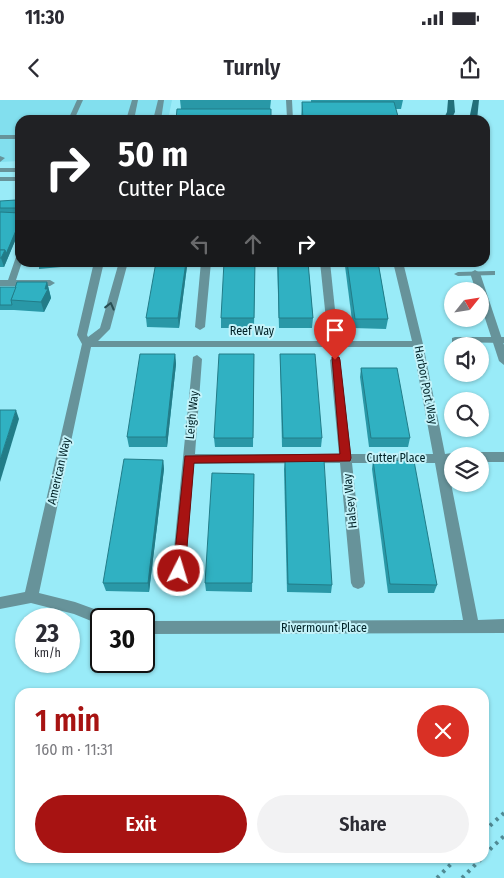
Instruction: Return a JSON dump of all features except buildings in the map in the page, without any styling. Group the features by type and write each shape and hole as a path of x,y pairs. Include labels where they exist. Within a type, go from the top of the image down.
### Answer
{"main road":[{"path":"474,115 476,100"},
{"path":"450,115 451,101"}],"street":[{"path":"131,115 135,100"},
{"path":"158,115 160,100"},
{"path":"0,170 15,170"},
{"path":"0,179 15,179"},
{"name":"American Way","path":"31,598 87,344 82,335 98,267"},
{"path":"87,344 105,329 123,267"},
{"path":"200,327 206,267"},
{"path":"326,267 332,329"},
{"name":"Harbor Port Way","path":"399,267 444,447"},
{"path":"475,273 501,340 504,361"},
{"path":"0,283 50,283"},
{"name":"Reef Way","path":"87,344 418,344"},
{"name":"Leigh Way","path":"177,589 197,359"},
{"name":"Halsey Way","path":"335,360 358,583"},
{"path":"489,457 504,457"},
{"name":"Cutter Place","path":"189,459 444,458"},
{"name":"Harbor Port Way","path":"452,492 472,627"},
{"path":"0,603 31,598 75,608 90,614"},
{"name":"Rivermount Place","path":"155,628 504,626"}],"lane":[{"path":"73,115 80,100"},
{"path":"289,100 290,115"},
{"path":"0,137 15,137"},
{"path":"11,283 16,267"},
{"path":"458,274 492,273"}],"path":[{"path":"489,827 504,813"},
{"path":"489,850 504,836"},
{"path":"437,878 452,863"},
{"path":"462,878 476,863"}],"shaded area":[{"path":"0,100 172,100 169,115 15,115 15,161 0,162"}],"route":[{"path":"179,571 189,459 346,458 335,360"}]}
